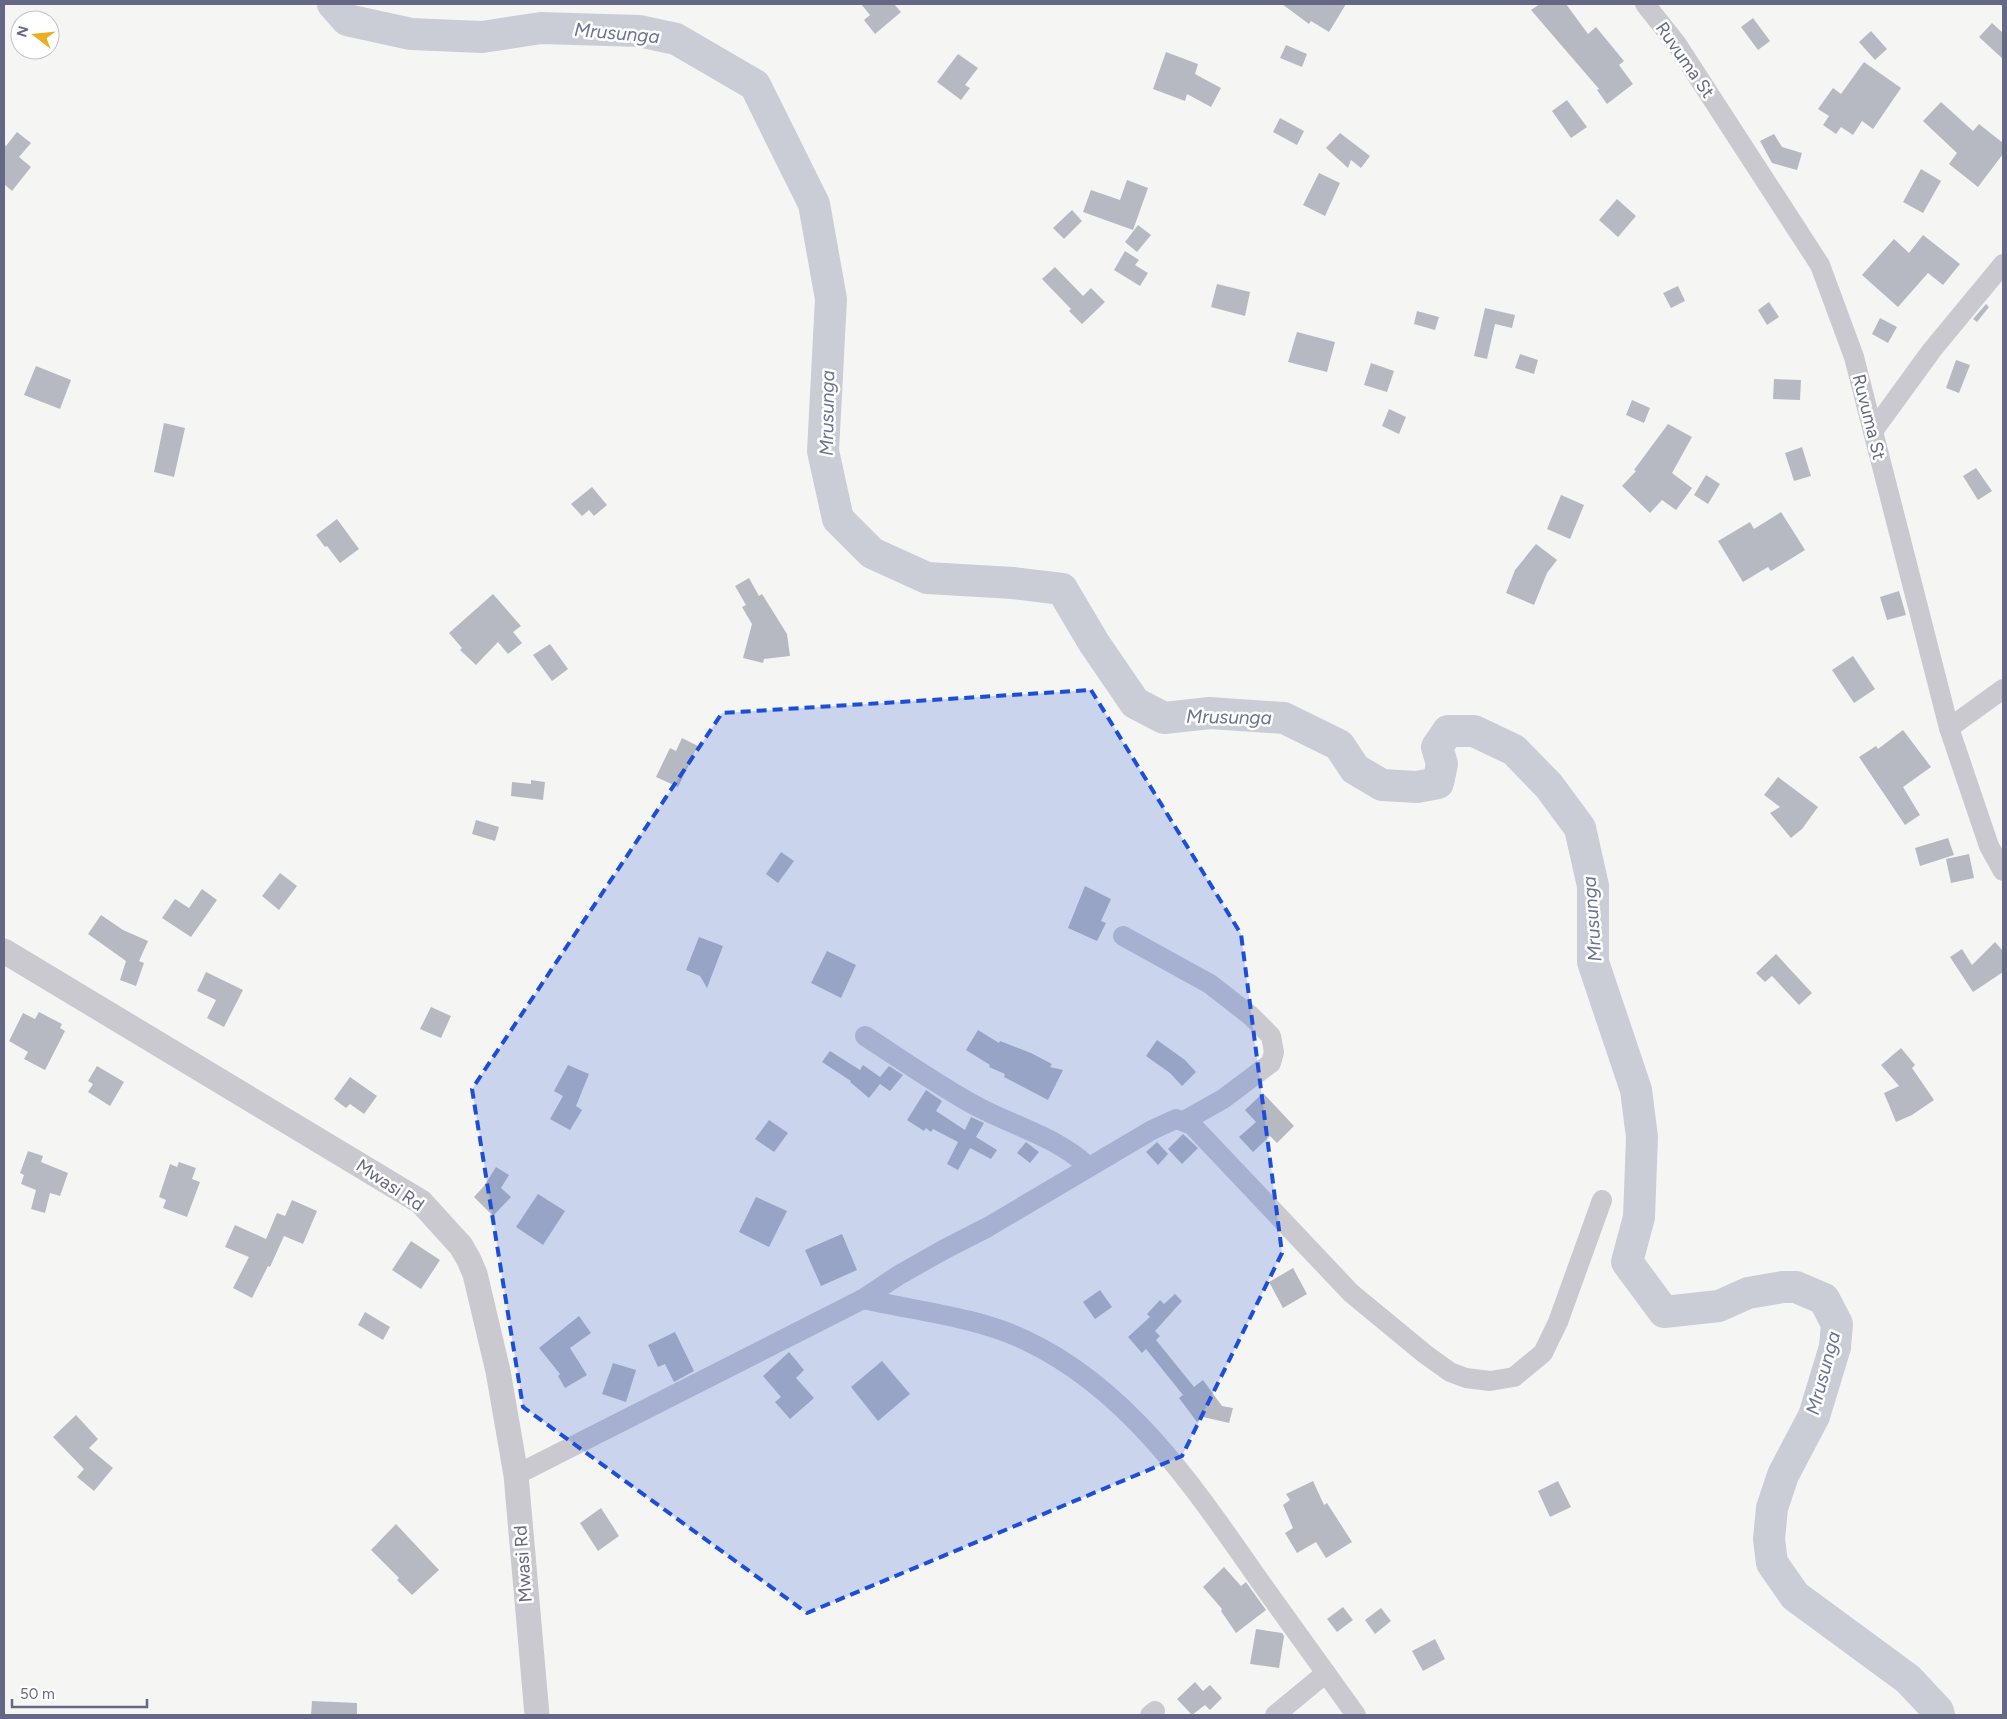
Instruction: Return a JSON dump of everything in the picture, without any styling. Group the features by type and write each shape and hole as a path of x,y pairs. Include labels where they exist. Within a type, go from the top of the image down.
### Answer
{"street":[{"name":"Ruvuma St","path":"1645,4 1676,42 1820,265 1854,357 1948,728 1989,846 2003,870"},
{"path":"1873,431 1932,350 2003,264"},
{"path":"1948,728 2003,689"},
{"path":"1123,936 1210,984 1251,1016 1271,1036 1274,1052 1272,1063 1224,1099 1184,1121"},
{"name":"Mwasi Rd","path":"4,951 405,1192 420,1202 461,1246 475,1274 498,1371 516,1475 537,1715"},
{"path":"865,1036 960,1098 1063,1146 1088,1167"},
{"path":"516,1475 862,1299 906,1271 988,1227 1165,1123 1176,1119 1192,1125 1351,1293 1424,1354 1450,1372 1466,1378 1490,1381 1514,1377 1542,1353 1558,1322 1602,1200"},
{"path":"862,1299 973,1322 1001,1331 1026,1340 1057,1356 1085,1376 1133,1418 1165,1453 1240,1553 1356,1715"},
{"path":"1274,1715 1326,1673"}],"highlighted area":[{"path":"1091,690 1241,934 1282,1253 1182,1456 807,1613 523,1407 472,1089 722,713"}],"building":[{"path":"861,4 894,4 901,12 875,34 864,20 870,15"},
{"path":"1282,4 1346,4 1329,32 1311,21 1309,24"},
{"path":"1540,4 1566,4 1588,34 1596,27 1624,61 1619,65 1633,84 1607,104 1597,90 1599,89 1531,10"},
{"path":"1753,18 1770,41 1758,50 1741,27"},
{"path":"1992,23 2003,33 2003,59 1979,37"},
{"path":"1871,31 1887,49 1875,60 1859,42"},
{"path":"1286,45 1307,54 1302,67 1280,58"},
{"path":"1166,52 1198,64 1195,74 1221,88 1211,107 1187,94 1185,101 1153,89"},
{"path":"958,54 978,68 965,85 970,88 961,100 937,82"},
{"path":"1864,62 1901,88 1873,129 1862,121 1853,135 1841,127 1836,134 1823,125 1829,116 1818,109 1833,88 1841,94"},
{"path":"1567,100 1587,127 1571,138 1552,111"},
{"path":"1941,102 1973,131 1979,124 2003,143 2003,154 1978,187 1949,164 1957,153 1923,121"},
{"path":"1280,118 1304,131 1297,145 1273,132"},
{"path":"17,132 31,143 19,157 31,167 12,191 4,184 4,144 6,146"},
{"path":"1340,133 1370,156 1361,168 1351,160 1348,168 1326,148"},
{"path":"1774,134 1782,147 1802,153 1797,170 1772,163 1760,141"},
{"path":"1921,169 1941,181 1923,213 1903,202"},
{"path":"1319,173 1340,183 1325,216 1303,205"},
{"path":"1127,180 1148,188 1133,230 1083,212 1091,190 1120,200"},
{"path":"1617,199 1636,216 1618,237 1599,220"},
{"path":"1072,210 1082,221 1064,239 1053,228"},
{"path":"1138,225 1151,235 1137,252 1125,242"},
{"path":"1923,235 1960,264 1943,285 1928,273 1898,307 1862,275 1894,239 1909,253"},
{"path":"1125,251 1139,260 1135,265 1148,273 1140,286 1114,270"},
{"path":"1055,267 1083,296 1091,288 1105,302 1082,324 1069,311 1071,309 1042,279"},
{"path":"1217,284 1250,292 1245,316 1211,307"},
{"path":"1678,286 1685,301 1671,308 1663,293"},
{"path":"1769,302 1779,317 1767,325 1758,310"},
{"path":"1986,304 1989,307 1977,322 1973,319"},
{"path":"1485,308 1515,315 1512,328 1495,324 1487,359 1474,356"},
{"path":"1417,311 1439,317 1435,330 1414,324"},
{"path":"1880,318 1897,327 1888,343 1872,334"},
{"path":"1297,332 1335,342 1327,372 1288,362"},
{"path":"1520,354 1538,360 1534,374 1515,368"},
{"path":"1956,360 1970,365 1959,393 1946,388"},
{"path":"1371,363 1394,371 1387,392 1364,385"},
{"path":"36,366 71,380 60,409 24,395"},
{"path":"1774,379 1801,380 1800,400 1773,399"},
{"path":"1632,400 1650,408 1644,423 1626,415"},
{"path":"1389,409 1406,417 1399,434 1382,426"},
{"path":"164,423 185,428 174,477 154,472"},
{"path":"1668,424 1692,437 1672,473 1692,488 1676,510 1662,500 1650,513 1622,486 1636,471 1634,470"},
{"path":"1802,447 1811,476 1794,481 1785,453"},
{"path":"1976,468 1992,491 1978,500 1963,476"},
{"path":"1706,475 1720,484 1708,504 1694,495"},
{"path":"592,487 607,505 594,516 589,510 582,516 571,504"},
{"path":"1561,495 1584,505 1570,539 1547,529"},
{"path":"1781,512 1805,550 1771,571 1768,567 1743,582 1718,541 1750,522 1754,529"},
{"path":"337,519 359,549 340,563 316,535"},
{"path":"1536,544 1557,560 1547,573 1534,605 1506,593 1515,570"},
{"path":"749,578 759,596 762,594 787,634 790,656 764,659 763,663 743,658 752,624 742,607 746,605 735,586"},
{"path":"1899,591 1906,615 1887,620 1880,597"},
{"path":"493,594 521,626 513,632 522,643 508,654 498,642 476,665 460,650 462,648 449,633"},
{"path":"550,644 568,669 552,681 533,655"},
{"path":"1853,656 1875,689 1854,703 1832,670"},
{"path":"1903,730 1931,767 1903,787 1920,815 1905,825 1859,757 1876,746 1878,749"},
{"path":"682,738 698,746 678,787 656,777 670,748 676,751"},
{"path":"1778,777 1818,807 1802,829 1791,838 1770,813 1780,807 1764,795"},
{"path":"531,780 545,782 543,800 511,796 512,782 531,784"},
{"path":"476,820 499,827 495,841 472,834"},
{"path":"1948,838 1954,855 1920,866 1915,848"},
{"path":"781,852 794,861 778,883 766,874"},
{"path":"1969,854 1974,878 1951,883 1946,859"},
{"path":"280,873 297,886 279,910 262,896"},
{"path":"1085,886 1111,899 1101,921 1106,923 1097,941 1068,928"},
{"path":"202,889 217,900 191,937 162,918 175,899 189,908"},
{"path":"101,915 123,930 148,941 139,961 144,963 136,986 120,980 126,961 88,934"},
{"path":"699,937 723,946 707,988 700,976 686,970"},
{"path":"1995,942 2003,951 2003,972 1973,992 1950,957 1962,949 1972,965"},
{"path":"827,951 856,965 841,998 811,983"},
{"path":"1776,954 1812,993 1799,1005 1772,976 1765,982 1756,973"},
{"path":"206,972 243,990 224,1027 207,1018 216,1000 197,991"},
{"path":"431,1007 451,1016 441,1038 420,1029"},
{"path":"39,1012 62,1024 60,1028 65,1031 45,1070 24,1059 28,1052 9,1041 23,1013 35,1019"},
{"path":"978,1030 999,1043 1000,1041 1031,1053 1052,1064 1050,1067 1063,1070 1048,1100 1004,1077 1005,1074 989,1067 990,1065 966,1050"},
{"path":"1157,1040 1185,1060 1196,1072 1182,1086 1170,1073 1146,1056"},
{"path":"1901,1048 1915,1065 1912,1068 1934,1100 1912,1115 1896,1122 1884,1093 1899,1086 1881,1065"},
{"path":"830,1051 860,1070 863,1065 880,1077 889,1066 903,1075 890,1091 880,1084 869,1098 851,1081 822,1062"},
{"path":"568,1065 589,1074 576,1106 582,1110 570,1130 550,1119 563,1096 554,1091"},
{"path":"97,1066 124,1082 110,1106 88,1092 93,1084 88,1081"},
{"path":"350,1077 377,1096 364,1114 350,1104 346,1108 334,1099"},
{"path":"926,1090 942,1101 936,1111 965,1130 971,1117 984,1123 976,1137 997,1150 991,1159 970,1148 958,1170 947,1164 958,1142 933,1129 931,1132 926,1128 924,1131 907,1120"},
{"path":"1263,1093 1294,1126 1277,1143 1270,1136 1253,1152 1239,1137 1256,1122 1245,1110"},
{"path":"769,1120 788,1133 774,1152 755,1139"},
{"path":"1183,1134 1198,1148 1182,1164 1168,1149"},
{"path":"1026,1142 1039,1152 1030,1163 1017,1153"},
{"path":"1157,1142 1168,1154 1158,1165 1146,1152"},
{"path":"28,1151 43,1156 41,1162 68,1173 60,1196 50,1193 45,1213 31,1209 36,1190 21,1184 24,1175 20,1173"},
{"path":"179,1162 196,1168 192,1179 200,1182 187,1217 163,1208 166,1200 159,1197 170,1164 177,1167"},
{"path":"496,1167 509,1175 501,1188 511,1197 493,1216 474,1197 484,1186"},
{"path":"538,1194 565,1211 543,1245 516,1227"},
{"path":"756,1197 787,1211 769,1247 739,1232"},
{"path":"292,1200 317,1211 303,1244 284,1236 270,1267 268,1266 252,1298 233,1288 249,1257 225,1247 235,1225 266,1239 277,1213 285,1216"},
{"path":"842,1234 857,1270 821,1286 805,1250"},
{"path":"411,1241 440,1260 421,1289 392,1270"},
{"path":"1293,1268 1307,1294 1283,1308 1269,1282"},
{"path":"1100,1290 1112,1307 1095,1319 1083,1302"},
{"path":"1175,1294 1182,1301 1155,1331 1160,1336 1156,1340 1194,1387 1203,1380 1222,1406 1233,1408 1229,1423 1203,1417 1197,1422 1179,1398 1183,1395 1146,1349 1142,1353 1128,1337 1150,1317 1147,1314 1160,1300 1164,1304"},
{"path":"365,1312 390,1327 383,1340 358,1325"},
{"path":"579,1316 591,1333 570,1348 587,1375 565,1388 558,1376 560,1374 539,1348"},
{"path":"675,1332 694,1371 674,1382 665,1364 658,1367 648,1345"},
{"path":"789,1352 804,1370 796,1378 814,1398 790,1419 775,1402 781,1397 763,1376"},
{"path":"882,1361 910,1394 878,1421 851,1387"},
{"path":"613,1363 636,1370 626,1402 602,1394"},
{"path":"76,1415 98,1439 89,1448 113,1468 94,1491 77,1477 84,1469 53,1437"},
{"path":"1313,1481 1324,1505 1327,1503 1352,1542 1326,1558 1316,1542 1297,1553 1285,1533 1293,1528 1283,1505 1290,1500 1286,1494"},
{"path":"1558,1481 1571,1507 1550,1517 1538,1491"},
{"path":"601,1508 619,1536 598,1551 580,1523"},
{"path":"396,1524 439,1570 412,1595 397,1580 399,1578 371,1550"},
{"path":"1224,1567 1241,1586 1246,1582 1266,1610 1236,1633 1221,1611 1222,1609 1203,1587"},
{"path":"1343,1607 1353,1620 1337,1632 1327,1619"},
{"path":"1381,1608 1391,1621 1375,1634 1365,1620"},
{"path":"1256,1629 1282,1633 1284,1636 1279,1668 1250,1664"},
{"path":"1435,1639 1445,1659 1423,1671 1412,1651"},
{"path":"1195,1682 1203,1691 1210,1685 1222,1698 1210,1710 1205,1705 1192,1715 1177,1699"},
{"path":"312,1701 357,1703 357,1715 311,1715"}],"waterway":[{"name":"Mrusunga","path":"333,4 347,20 411,34 482,37 541,28 639,31 676,39 755,85 814,204 831,299 823,451 838,519 872,553 927,578 1013,583 1062,589 1094,643 1135,703 1164,718 1210,713 1284,718 1339,745 1355,769 1382,785 1417,787 1438,783 1442,764 1437,747 1448,731 1474,731 1514,750 1549,786 1580,828 1593,886 1593,962 1636,1090 1642,1137 1639,1217 1627,1262 1664,1312 1719,1306 1748,1293 1783,1287 1796,1287 1824,1299 1837,1324 1835,1347 1814,1416 1783,1475 1772,1508 1769,1539 1772,1563 1795,1596 1908,1679 1938,1711 1939,1715"}]}
